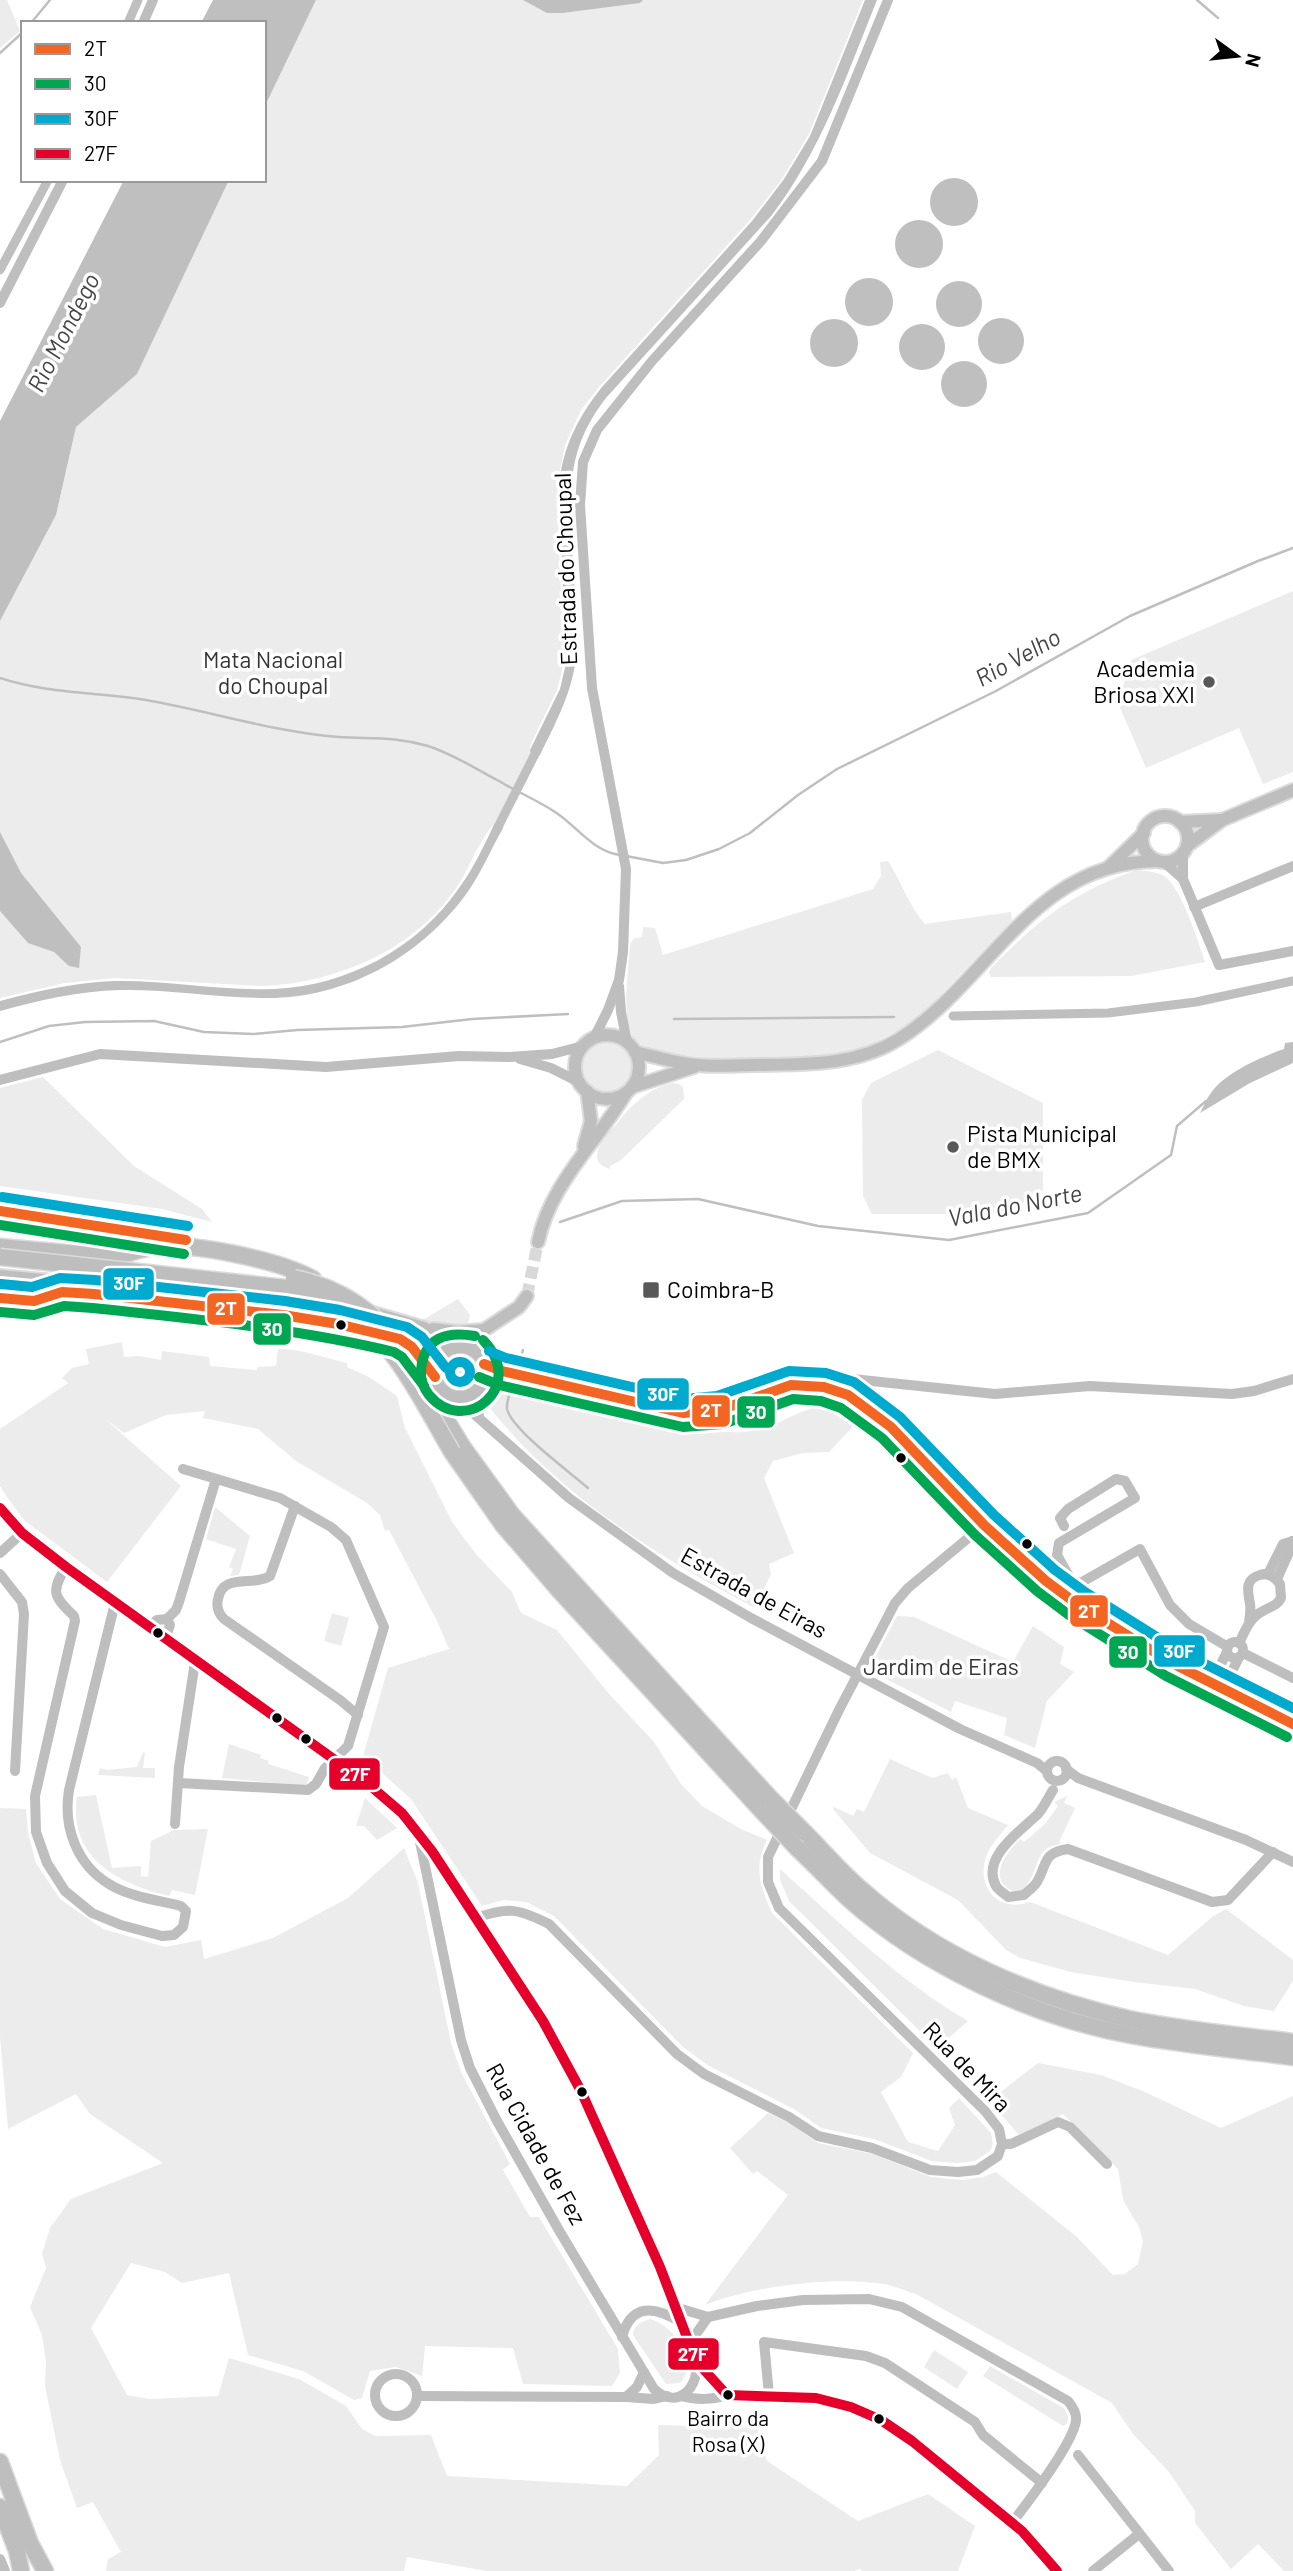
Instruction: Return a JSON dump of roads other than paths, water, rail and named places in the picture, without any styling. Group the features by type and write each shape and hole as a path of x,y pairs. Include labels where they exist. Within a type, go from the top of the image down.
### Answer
{"highway":[{"path":"0,1247 297,1278 330,1288"},
{"path":"54,1284 149,1248 178,1247 256,1258 300,1272 354,1300 389,1331 403,1348 457,1449"},
{"path":"0,1257 296,1289 325,1299 364,1322 395,1355 503,1525 551,1580 801,1841 852,1901 920,1952 986,1989 1058,2016 1128,2035 1293,2057"},
{"path":"801,1841 862,1891 927,1938 994,1975 1063,2002 1130,2019 1293,2042"},
{"path":"0,2462 30,2543 45,2571"},
{"path":"0,2507 17,2551 21,2571"}],"main road":[{"path":"581,1157 591,1121 583,1086 575,1067 583,1046 594,1038 611,1035 631,1047 664,1060 699,1066 809,1064 857,1057 899,1039 937,1010 1037,907 1059,892 1109,867 1136,861 1161,862 1177,859 1222,820 1293,790"},
{"path":"1109,867 1148,825 1159,818 1172,818 1180,822 1222,820"},
{"path":"1180,822 1187,833 1185,850"},
{"path":"1144,832 1144,846 1152,858 1161,862"},
{"path":"538,1242 548,1210 638,1073 638,1059 631,1047"},
{"path":"583,1086 607,1098 699,1066"},
{"path":"34,1301 54,1284 58,1260"},
{"path":"0,1276 54,1284 374,1312 445,1332 480,1330"},
{"path":"0,1288 54,1284 81,1293 342,1324 400,1339 412,1347 442,1390 455,1397 469,1396 475,1392 484,1370 478,1354 473,1350 456,1348 424,1328"},
{"path":"81,1293 104,1308"},
{"path":"435,1377 437,1362 447,1351 456,1348 519,1307 527,1296"},
{"path":"473,1350 480,1330"},
{"path":"484,1370 504,1371 683,1413 720,1410 791,1385 824,1387 848,1395 891,1427 984,1525 1077,1605 1142,1646 1293,1724"}],"street":[{"path":"144,21 153,0"},
{"name":"Estrada do Choupal","path":"631,1047 621,1012 619,980 626,869 592,688 580,505 583,463 597,430 652,361 761,241 821,161 888,0"},
{"path":"0,303 62,182"},
{"path":"1185,850 1183,879 1219,965 1293,951"},
{"path":"1161,862 1183,879"},
{"path":"1194,907 1293,866"},
{"name":"Estrada do Choupal","path":"594,1038 619,980"},
{"path":"0,1080 100,1054 326,1067 459,1056 552,1054 583,1046"},
{"path":"510,1057 551,1068 583,1086"},
{"path":"0,1297 263,1324 284,1315"},
{"path":"824,1387 834,1379 995,1394 1094,1386 1232,1394 1254,1391 1293,1379"},
{"path":"475,1392 479,1416"},
{"name":"Estrada de Eiras","path":"455,1397 569,1498 673,1573 960,1728 1037,1763 1049,1767 1061,1762 1065,1773"},
{"path":"179,1783 308,1790 316,1784 325,1768 348,1746 384,1627 346,1540 331,1527 280,1498 183,1469"},
{"path":"149,1628 157,1620 167,1619 176,1610 216,1479"},
{"path":"1064,1526 1060,1518 1068,1509 1116,1479 1125,1481 1135,1498 1059,1543 1057,1555 1071,1580 1074,1583 1082,1582 1140,1549 1170,1605 1189,1624 1227,1649"},
{"path":"295,1506 270,1576 264,1580 226,1584 220,1589 218,1613 358,1715"},
{"path":"0,1508 22,1533 66,1567 334,1759 388,1799 402,1813 438,1860 532,2003 581,2091 660,2267 696,2361 698,2372 695,2382 690,2390 681,2396"},
{"name":"Rua de Mira","path":"474,1918 504,1909 524,1911 549,1924 677,2054 704,2074 789,2117 818,2136 872,2148 930,2170 977,2170 991,2163 998,2156 1002,2144 999,2129 985,2111 779,1908 768,1882 768,1857 895,1602 984,1525"},
{"path":"0,1553 22,1533"},
{"path":"1272,1577 1293,1541"},
{"path":"66,1567 57,1582 56,1593 75,1621 35,1796 36,1832 47,1863 65,1891 92,1913 121,1925 169,1936 178,1933 183,1927 186,1911 181,1906 131,1894 108,1884 88,1867 75,1848 67,1816 69,1790 115,1603"},
{"path":"0,1574 22,1602 24,1614 15,1771"},
{"path":"1223,1690 1250,1622 1247,1593 1249,1584 1257,1576 1272,1577 1282,1588 1278,1603 1263,1610 1250,1622"},
{"path":"165,1640 170,1625 167,1619"},
{"path":"1211,1684 1231,1643 1240,1651 1293,1678"},
{"path":"175,1824 189,1692 195,1662"},
{"path":"340,1700 364,1695"},
{"name":"Estrada de Eiras","path":"1049,1767 1052,1779 1065,1773 1293,1862"},
{"path":"1053,1790 1037,1814 1011,1836 997,1855 994,1873 996,1885 1009,1897 1024,1895 1036,1883 1045,1860 1055,1851 1068,1849 1212,1902 1228,1900 1273,1852"},
{"name":"Rua Cidade de Fez","path":"419,1837 461,2040 470,2068 520,2163 622,2337"},
{"path":"1002,2144 1011,2144 1058,2122 1070,2127 1107,2164"},
{"path":"675,2307 708,2317 757,2306 803,2300 869,2299 902,2307 1068,2401 1074,2408 1076,2420 1042,2483 1012,2523"},
{"path":"667,2396 654,2389 622,2337 629,2320 642,2310 660,2311 680,2322"},
{"path":"691,2347 708,2317"},
{"path":"769,2395 764,2342 866,2356 885,2363 955,2407 1042,2483"},
{"path":"696,2361 727,2395"},
{"path":"626,2397 637,2387 644,2372"},
{"path":"417,2396 654,2399 667,2396 719,2398 727,2395 769,2395 834,2402 881,2420 912,2441 1012,2523 1033,2542 1057,2571"},
{"path":"1078,2455 1168,2571"},
{"path":"1093,2571 1139,2534"},
{"path":"0,2559 5,2571"}],"water":[{"path":"213,0 316,0 266,104 266,21 202,21"},
{"path":"523,0 643,0 640,3 547,13"},
{"path":"865,0 877,0 832,111 805,165 789,190 772,215 606,398 584,434 577,452 571,489 577,630 574,672 553,728 540,755 535,759 531,757 530,750 560,689 566,663 559,487 564,459 573,434 602,387 752,221 784,179 810,136"},
{"path":"954,178 971,185 978,202 971,219 954,226 937,219 930,202 937,185"},
{"name":"Rio Mondego","path":"123,182 228,182 137,374 76,427 56,515 0,621 0,421"},
{"path":"919,220 936,227 943,244 936,261 919,268 902,261 895,244 902,227"},
{"path":"869,278 886,285 893,302 886,319 869,326 852,319 845,302 852,285"},
{"path":"959,281 975,288 982,304 975,320 959,327 943,320 936,304 943,288"},
{"path":"1001,318 1017,325 1024,341 1017,357 1001,364 985,357 978,341 985,325"},
{"path":"834,319 851,326 858,343 851,360 834,367 817,360 810,343 817,326"},
{"path":"922,324 938,331 945,347 938,363 922,370 906,363 899,347 906,331"},
{"path":"964,361 980,368 987,384 980,400 964,407 948,400 941,384 948,368"},
{"path":"499,820 503,822 503,828 480,872 446,919 402,956 352,982 325,991 268,998 157,991 90,992 0,1011 0,1001 86,983 135,981 274,989 301,986 354,972 402,946 423,929 459,888"},
{"path":"0,832 21,873 81,947 79,968 69,966 54,952 28,943 0,911"},
{"path":"1293,1042 1293,1063 1250,1083 1200,1113 1209,1095 1234,1072 1284,1049 1285,1043"}],"waterway":[{"path":"33,21 50,0"},
{"path":"129,21 138,0"},
{"path":"1197,0 1218,18"},
{"path":"0,53 21,34"},
{"path":"0,270 47,182"},
{"name":"Rio Velho","path":"626,856 663,863 686,860 719,849 750,833 798,795 837,769 996,691 1130,616 1293,548"},
{"path":"0,678 54,690 146,700 290,731 339,737 394,739 428,746 455,757 541,804 601,849 620,855"},
{"path":"497,829 538,748"},
{"path":"953,1016 1108,1013 1196,1002 1293,981"},
{"path":"0,1042 49,1026 85,1022 154,1021 204,1032 253,1034 402,1027 472,1019 568,1014"},
{"path":"674,1019 894,1017"},
{"name":"Vala do Norte","path":"560,1222 622,1201 698,1199 818,1226 949,1240 1088,1213 1171,1155 1177,1126 1206,1101"},
{"path":"517,1371 523,1350"},
{"path":"515,1378 507,1405 511,1418 530,1439 588,1488"}],"tunnel":[{"path":"527,1296 538,1242"}],"place":[{"name":"Academia Briosa XXI","path":"1209,682"},
{"name":"Pista Municipal de BMX","path":"953,1147"},
{"name":"Coimbra-B","path":"651,1290"},
{"name":"Bairro da Rosa (X)","path":"728,2395"}],"park label":[{"name":"Mata Nacional do Choupal","path":"273,673"},
{"name":"Jardim de Eiras","path":"941,1667"}]}
